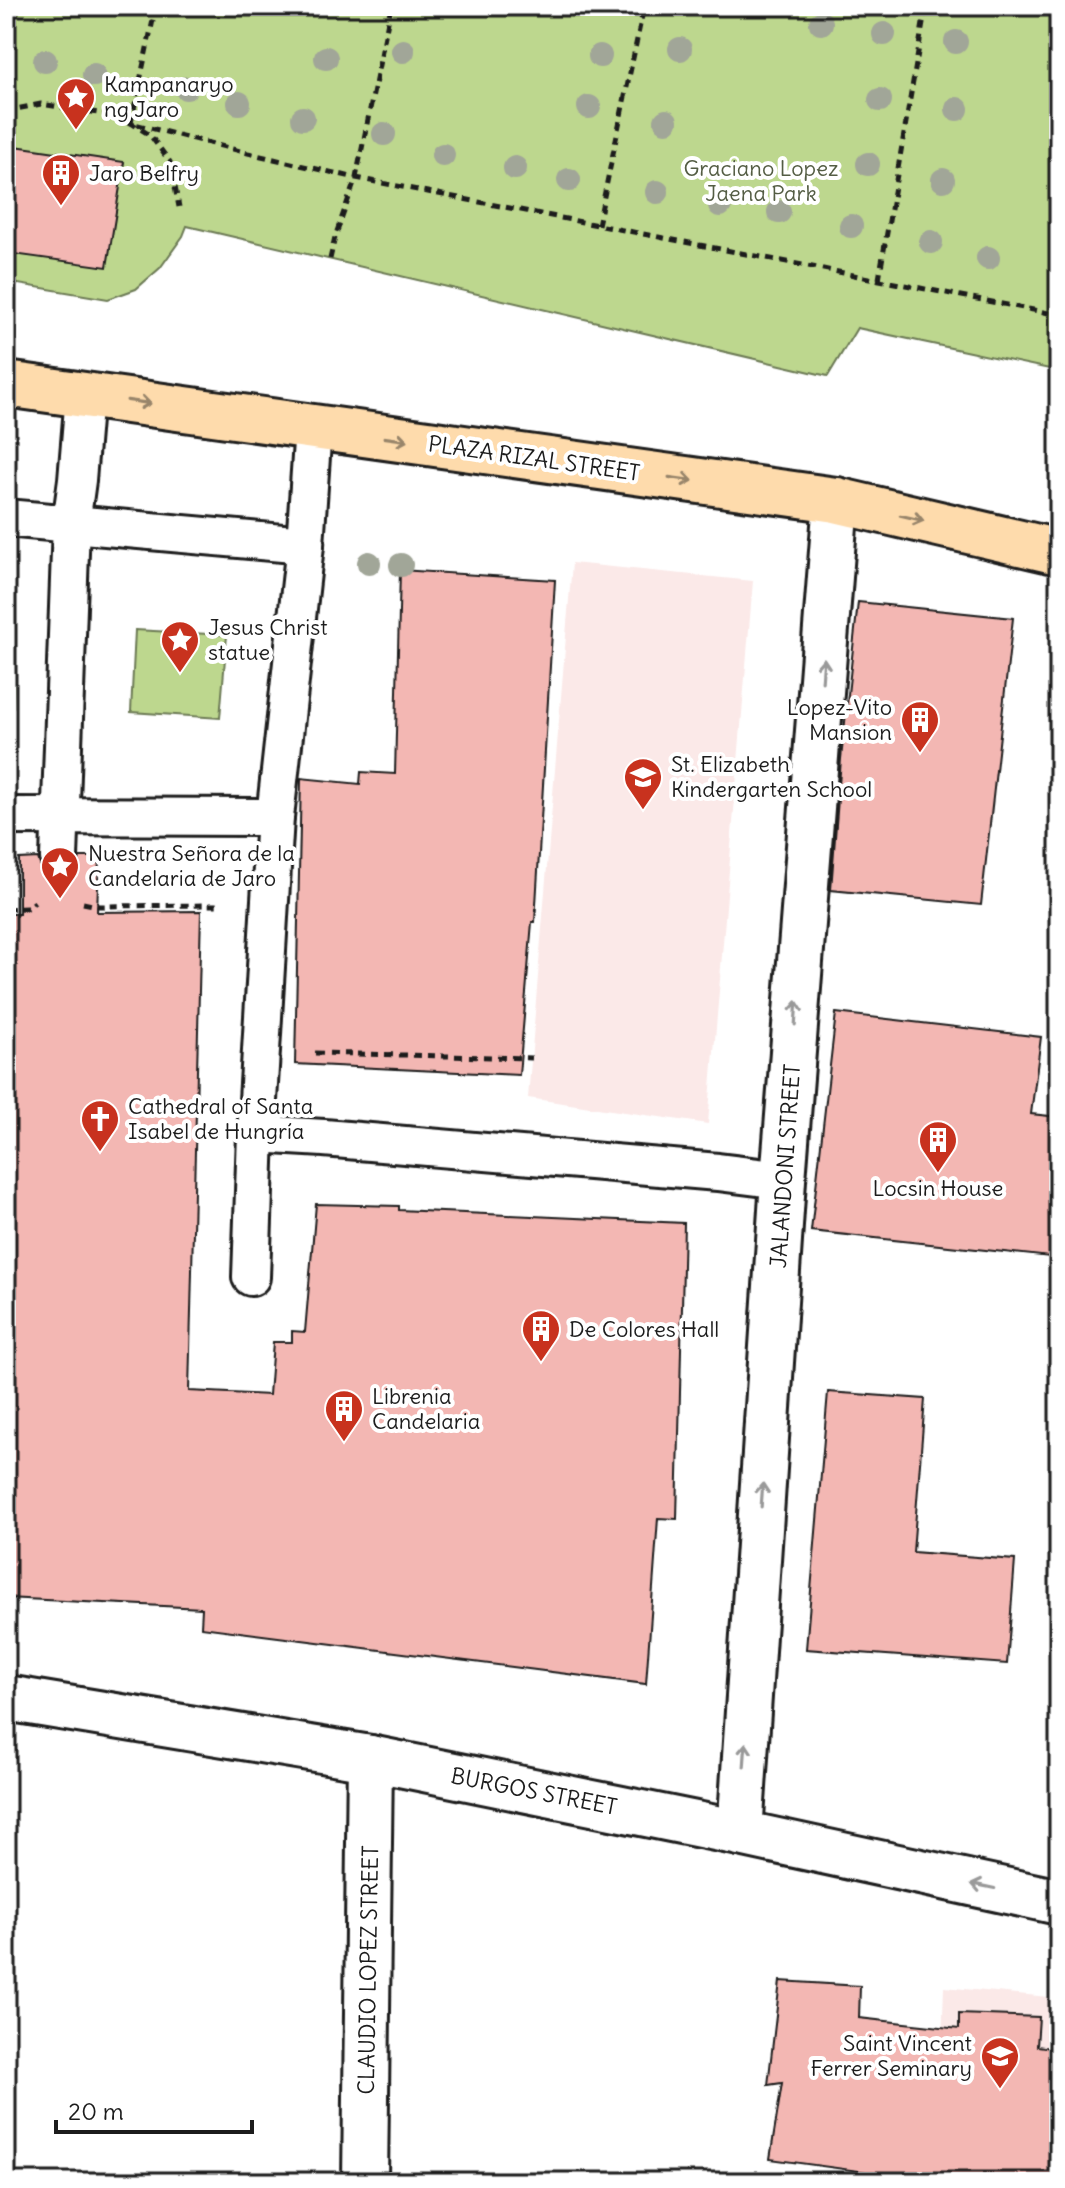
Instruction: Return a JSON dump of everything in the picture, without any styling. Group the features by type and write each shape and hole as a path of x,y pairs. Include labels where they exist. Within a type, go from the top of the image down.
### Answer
{"main road":[{"name":"PLAZA RIZAL STREET","path":"6,384 836,500 1059,552"}],"street":[{"name":"JALANDONI STREET","path":"740,1833 783,1180 836,500"},
{"name":"BURGOS STREET","path":"6,1698 370,1758 1059,1902"},
{"name":"CLAUDIO LOPEZ STREET","path":"365,2182 370,1758"}],"lane":[{"path":"59,858 71,524 84,395"},
{"path":"251,1277 256,1134 275,817 305,545 313,427"},
{"path":"6,518 305,545"},
{"path":"6,816 275,817"},
{"path":"256,1134 783,1180"}],"path":[{"path":"131,123 156,6"},
{"path":"330,259 356,178 391,6"},
{"path":"598,225 644,6"},
{"path":"879,279 926,6"},
{"path":"1042,6 1059,30"},
{"path":"6,111 41,104 111,115 131,123 356,178 1059,315"},
{"path":"131,123 150,135 170,162 179,207"},
{"path":"97,906 269,904"},
{"path":"6,909 18,909"},
{"path":"312,1053 532,1058"}],"shaded area":[{"name":"St. Elizabeth Kindergarten School","path":"572,563 753,581 708,1124 528,1098"},
{"name":"Saint Vincent Ferrer Seminary","path":"944,1987 1059,1998 1059,2182 937,2182"}],"green space":[{"name":"Graciano Lopez Jaena Park","path":"6,6 1059,6 1059,371 857,328 828,376 187,226 160,268 136,289 108,299 6,282"},
{"path":"6,625 15,625 13,707 6,707"},
{"path":"135,630 227,635 220,718 131,712"}],"building":[{"name":"Jaro Belfry","path":"15,146 124,162 107,267 6,253 6,196"},
{"path":"400,570 555,580 535,922 532,922 519,1075 295,1064 301,778 360,784 361,772 395,774"},
{"name":"Lopez-Vito Mansion","path":"858,602 1013,618 981,905 831,890"},
{"path":"80,857 99,857 97,912 201,911 189,1391 269,1395 273,1342 292,1342 292,1331 305,1332 316,1204 684,1223 677,1519 658,1518 646,1684 201,1627 202,1608 6,1598 6,914 19,914 19,859 38,858 47,875 59,879 76,870"},
{"name":"Locsin House","path":"836,1013 1041,1037 1031,1114 1059,1117 1059,1258 811,1231"},
{"path":"828,1392 925,1399 913,1552 1015,1560 1007,1664 806,1649"},
{"path":"780,1981 860,1986 859,2018 959,2029 959,2014 1039,2017 1037,2046 1059,2049 1059,2182 939,2182 770,2159 782,2083 768,2085"}],"place":[{"name":"Kampanaryo ng Jaro","path":"76,131"},
{"name":"Jaro Belfry","path":"61,207"},
{"name":"Jesus Christ statue","path":"180,674"},
{"name":"Lopez-Vito Mansion","path":"920,754"},
{"name":"St. Elizabeth Kindergarten School","path":"643,811"},
{"name":"Nuestra Señora de la Candelaria de Jaro","path":"60,900"},
{"name":"Cathedral of Santa Isabel de Hungría","path":"100,1153"},
{"name":"Locsin House","path":"938,1174"},
{"name":"De Colores Hall","path":"541,1363"},
{"name":"Librenia Candelaria","path":"344,1443"},
{"name":"Saint Vincent Ferrer Seminary","path":"1000,2090"}]}
